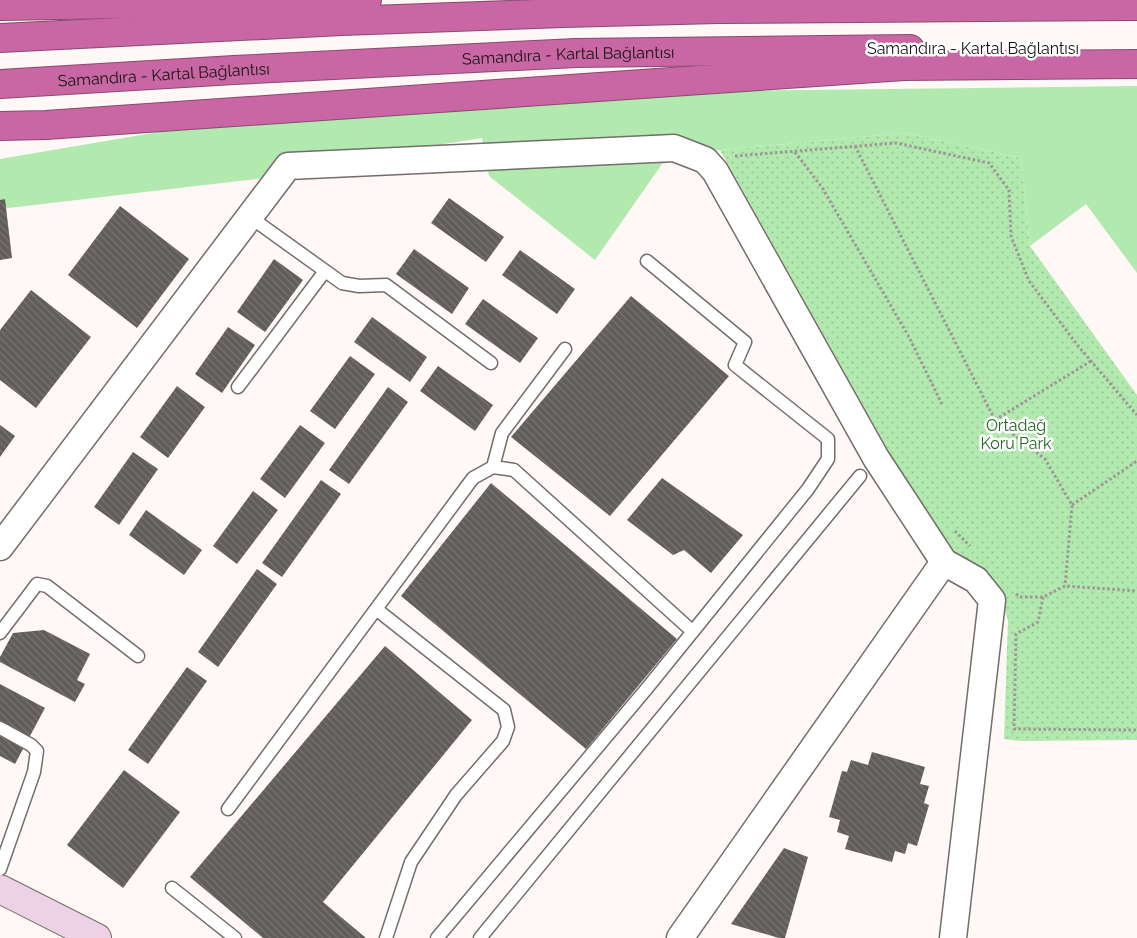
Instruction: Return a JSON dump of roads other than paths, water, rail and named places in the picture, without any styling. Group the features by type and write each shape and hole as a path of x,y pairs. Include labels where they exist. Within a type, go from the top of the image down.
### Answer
{"highway":[{"path":"0,6 367,0"},
{"path":"0,1 73,6"},
{"path":"0,38 342,21 564,13 718,9 1137,6"},
{"name":"Samandıra - Kartal Bağlantısı","path":"0,84 224,70 576,54 1137,47"},
{"path":"0,126 46,125 904,66 1137,64"},
{"path":"0,133 46,125"}],"main road":[{"path":"0,889 69,931 96,938"}],"street":[{"path":"0,547 288,166 674,148 705,160 730,164 876,458 944,562 976,580 992,600 953,938"},
{"path":"680,938 944,562"}],"lane":[{"path":"250,216 342,283 359,286 386,285 491,363"},
{"path":"437,938 529,830 808,489 828,459 828,439 735,365 745,342 647,261"},
{"path":"238,387 325,271"},
{"path":"492,467 502,433 565,349"},
{"path":"228,809 473,478 492,467 514,470 692,631"},
{"path":"480,938 860,476"},
{"path":"0,633 37,584 47,586 138,656"},
{"path":"376,609 504,710 508,728 503,741 456,795 411,862 386,938"},
{"path":"0,728 31,744 37,751 34,772 0,869"},
{"path":"172,888 234,938"}],"park label":[{"name":"Ortadağ Koru Park","path":"1016,434"}]}
